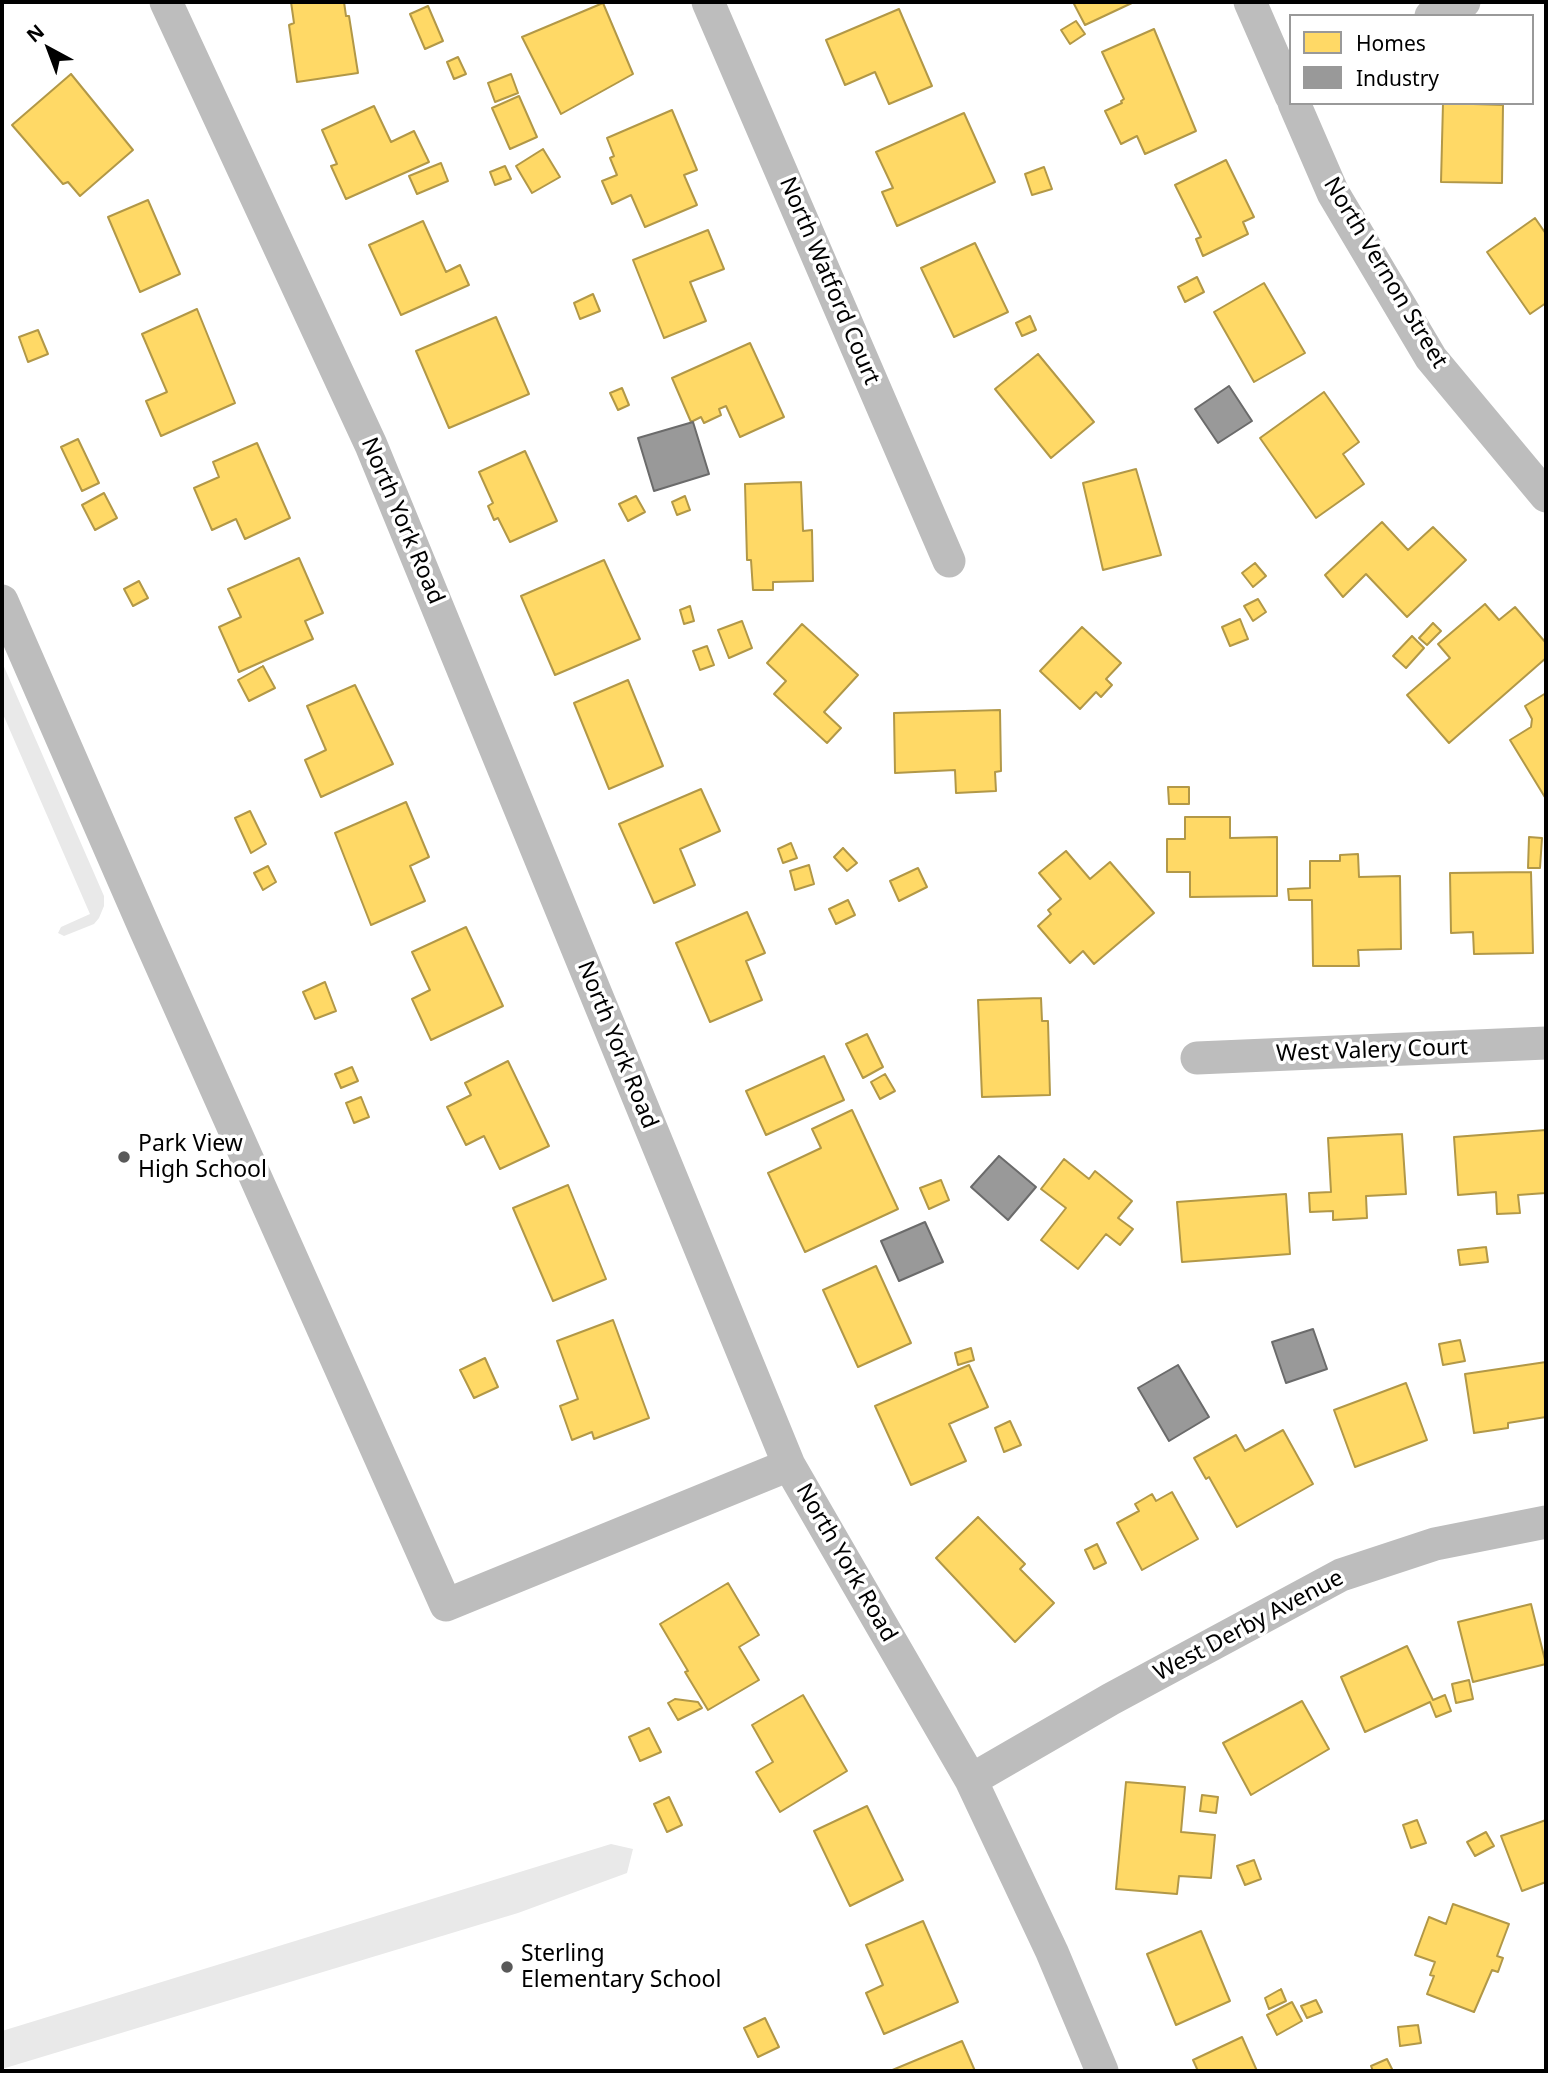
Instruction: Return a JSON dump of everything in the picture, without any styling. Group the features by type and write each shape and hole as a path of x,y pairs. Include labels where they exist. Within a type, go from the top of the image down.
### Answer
{"street":[{"name":"North York Road","path":"166,2 371,445 789,1465 971,1780 1052,1952 1102,2071"},
{"name":"North Watford Court","path":"708,2 949,561"},
{"name":"North Vernon Street","path":"1250,2 1289,87"},
{"path":"1436,14 1464,2"},
{"name":"North Vernon Street","path":"1297,105 1334,193 1431,358 1546,496"},
{"path":"2,601 446,1605 789,1465"},
{"name":"West Valery Court","path":"1197,1058 1546,1043"},
{"name":"West Derby Avenue","path":"971,1780 1111,1699 1341,1575 1435,1544 1546,1522"}],"shaded area":[{"path":"2,662 104,896 104,906 94,924 64,936 58,933 61,927 90,914 2,712"},
{"path":"611,1844 633,1849 627,1873 518,1913 2,2069 2,2031"}],"building: Homes":[{"path":"291,2 344,2 346,16 349,16 358,73 297,82 289,25 294,23"},
{"path":"1073,2 1134,2 1085,25"},
{"path":"603,3 633,74 561,114 522,37"},
{"path":"428,6 443,41 425,49 410,14"},
{"path":"899,9 932,86 889,104 875,72 845,85 826,40"},
{"path":"1076,21 1085,34 1070,44 1061,30"},
{"path":"1154,29 1196,131 1145,154 1137,136 1121,144 1105,111 1122,103 1124,99 1102,52"},
{"path":"458,57 466,74 454,79 447,62"},
{"path":"71,74 133,150 80,196 68,182 63,184 12,125"},
{"path":"511,74 518,93 495,102 488,83"},
{"path":"519,96 537,137 510,149 492,108"},
{"path":"1443,105 1503,105 1502,183 1441,182"},
{"path":"374,106 391,142 414,131 429,162 346,199 331,166 337,164 322,130"},
{"path":"672,110 697,170 684,175 697,205 645,227 631,195 612,204 602,181 617,175 610,158 614,156 607,138"},
{"path":"964,113 995,182 897,226 882,192 893,188 876,152"},
{"path":"543,149 560,177 532,193 516,166"},
{"path":"1226,160 1254,217 1243,222 1248,234 1203,256 1196,239 1201,237 1175,185"},
{"path":"441,163 448,181 417,194 409,176"},
{"path":"505,166 511,179 495,185 490,172"},
{"path":"1044,167 1052,189 1032,195 1025,174"},
{"path":"148,200 180,274 140,292 108,217"},
{"path":"1535,218 1546,234 1546,303 1530,314 1487,252"},
{"path":"423,221 446,272 460,265 469,285 401,315 369,245"},
{"path":"708,230 724,269 690,282 706,321 664,338 633,260"},
{"path":"975,243 1008,312 954,337 921,268"},
{"path":"1197,277 1204,292 1185,302 1178,287"},
{"path":"1264,283 1305,353 1254,382 1214,312"},
{"path":"593,294 600,311 580,319 574,303"},
{"path":"197,309 235,403 161,436 146,401 167,392 142,334"},
{"path":"1030,316 1036,330 1022,336 1016,323"},
{"path":"496,317 529,394 449,428 416,351"},
{"path":"38,330 48,354 28,362 19,337"},
{"path":"750,343 784,417 740,437 726,406 719,409 721,415 704,423 701,417 691,422 672,378"},
{"path":"1038,354 1094,422 1051,458 995,389"},
{"path":"622,388 629,405 618,410 610,393"},
{"path":"1324,392 1359,442 1343,454 1364,484 1316,518 1260,438"},
{"path":"78,439 99,483 82,491 61,447"},
{"path":"257,443 290,518 245,539 236,519 212,530 194,488 219,477 213,462"},
{"path":"525,451 557,521 510,542 498,518 494,520 488,506 493,503 479,472"},
{"path":"1136,469 1161,555 1103,570 1083,483"},
{"path":"801,482 803,531 812,530 813,581 773,582 773,590 753,590 751,560 747,560 745,484"},
{"path":"104,493 117,518 95,530 82,505"},
{"path":"636,496 645,512 628,521 619,504"},
{"path":"685,496 690,510 677,515 672,502"},
{"path":"1382,522 1408,550 1433,527 1466,560 1407,617 1366,574 1343,597 1325,575"},
{"path":"299,558 323,613 305,621 313,639 239,672 219,627 241,617 228,589"},
{"path":"604,560 640,639 555,675 521,596"},
{"path":"1255,563 1266,576 1253,587 1242,573"},
{"path":"139,581 148,598 133,606 124,589"},
{"path":"1258,599 1266,612 1253,621 1244,606"},
{"path":"1485,604 1499,620 1515,607 1546,643 1546,658 1449,743 1407,695 1450,658 1438,644"},
{"path":"690,606 694,621 684,624 680,610"},
{"path":"1240,619 1248,639 1230,646 1222,627"},
{"path":"742,621 752,648 729,658 718,630"},
{"path":"1433,623 1441,631 1427,645 1419,638"},
{"path":"802,624 858,675 824,712 841,728 827,743 774,694 786,681 767,663"},
{"path":"1082,627 1121,663 1106,679 1112,685 1101,697 1096,692 1080,709 1040,671"},
{"path":"1412,636 1424,648 1406,668 1393,656"},
{"path":"707,646 714,665 700,670 693,651"},
{"path":"263,666 275,688 249,701 238,680"},
{"path":"628,680 663,766 609,789 574,703"},
{"path":"355,685 393,764 321,797 305,760 326,750 307,706"},
{"path":"1546,693 1546,799 1510,740 1531,727 1532,719 1525,706"},
{"path":"1000,710 1001,771 995,772 996,791 956,793 955,770 895,773 894,713"},
{"path":"1168,787 1189,787 1189,804 1169,804"},
{"path":"701,789 720,831 680,849 695,885 654,903 619,824"},
{"path":"406,802 429,857 410,866 425,901 371,925 335,833"},
{"path":"250,811 266,844 251,853 235,818"},
{"path":"1185,817 1230,817 1230,838 1277,837 1277,896 1190,897 1190,872 1167,872 1167,839 1185,839"},
{"path":"1529,837 1542,838 1540,868 1528,868"},
{"path":"791,843 797,858 783,863 778,849"},
{"path":"843,848 857,863 847,871 834,857"},
{"path":"1066,851 1090,879 1110,862 1154,913 1094,964 1083,951 1070,963 1038,926 1051,914 1048,910 1061,899 1039,873"},
{"path":"1358,854 1359,877 1400,876 1401,949 1358,950 1359,966 1313,966 1312,900 1289,900 1288,889 1310,888 1310,861 1340,861 1340,855"},
{"path":"809,865 814,884 795,890 790,871"},
{"path":"268,866 276,882 263,890 254,873"},
{"path":"918,868 927,887 899,901 890,881"},
{"path":"1531,872 1533,953 1474,954 1473,932 1451,933 1450,873"},
{"path":"848,900 855,915 836,924 829,909"},
{"path":"747,912 765,953 746,961 762,1000 710,1022 676,943"},
{"path":"466,927 503,1006 431,1040 412,999 430,990 412,952"},
{"path":"325,982 336,1011 315,1019 303,992"},
{"path":"1041,998 1042,1021 1048,1021 1050,1095 982,1097 978,1000"},
{"path":"867,1034 883,1067 863,1078 846,1044"},
{"path":"824,1056 844,1100 766,1135 746,1091"},
{"path":"508,1061 549,1146 500,1169 484,1136 466,1145 447,1107 471,1095 465,1083"},
{"path":"352,1067 358,1081 341,1088 335,1074"},
{"path":"885,1074 895,1091 880,1099 871,1082"},
{"path":"361,1097 369,1117 354,1123 346,1103"},
{"path":"852,1110 898,1209 805,1252 768,1173 821,1148 812,1129"},
{"path":"1546,1130 1546,1193 1518,1195 1520,1213 1497,1214 1496,1192 1458,1195 1454,1137"},
{"path":"1402,1134 1406,1194 1366,1196 1367,1218 1333,1220 1333,1211 1310,1212 1309,1193 1331,1192 1328,1138"},
{"path":"1064,1159 1089,1179 1095,1171 1132,1201 1118,1218 1133,1229 1120,1245 1106,1234 1078,1269 1041,1240 1066,1208 1041,1189"},
{"path":"941,1180 949,1200 929,1209 920,1188"},
{"path":"568,1185 606,1279 553,1301 513,1208"},
{"path":"1286,1194 1290,1254 1182,1262 1177,1202"},
{"path":"1486,1247 1488,1262 1460,1265 1458,1250"},
{"path":"876,1266 911,1343 858,1367 823,1290"},
{"path":"613,1320 649,1418 594,1439 592,1432 572,1440 560,1406 578,1399 557,1341"},
{"path":"1460,1340 1465,1361 1443,1365 1439,1344"},
{"path":"971,1348 974,1360 958,1365 955,1353"},
{"path":"485,1358 498,1387 474,1398 460,1370"},
{"path":"1546,1362 1546,1417 1508,1423 1508,1428 1474,1433 1465,1374"},
{"path":"969,1365 988,1407 949,1424 966,1461 911,1485 875,1406"},
{"path":"1406,1383 1427,1440 1355,1467 1334,1410"},
{"path":"1010,1421 1021,1445 1004,1452 995,1428"},
{"path":"1283,1430 1313,1484 1237,1527 1209,1477 1206,1479 1194,1458 1236,1435 1245,1451"},
{"path":"1172,1492 1198,1539 1142,1570 1117,1523 1139,1511 1135,1504 1152,1494 1156,1501"},
{"path":"978,1517 1025,1564 1020,1569 1054,1603 1015,1642 936,1558"},
{"path":"1097,1544 1106,1563 1094,1569 1085,1550"},
{"path":"728,1583 759,1635 739,1647 759,1680 708,1710 660,1624"},
{"path":"1531,1604 1546,1664 1473,1682 1458,1622"},
{"path":"1407,1646 1433,1700 1445,1695 1451,1711 1436,1717 1430,1702 1365,1732 1341,1677"},
{"path":"1469,1680 1473,1699 1456,1703 1452,1684"},
{"path":"803,1695 847,1771 780,1812 756,1772 773,1762 752,1725"},
{"path":"675,1699 698,1702 702,1708 678,1720 668,1703"},
{"path":"1302,1701 1329,1749 1251,1795 1223,1743"},
{"path":"649,1728 661,1752 640,1761 629,1737"},
{"path":"1126,1782 1185,1787 1181,1832 1215,1835 1211,1878 1179,1876 1177,1894 1116,1889"},
{"path":"1202,1795 1218,1797 1216,1813 1200,1811"},
{"path":"669,1797 682,1825 667,1832 654,1804"},
{"path":"867,1806 903,1880 850,1906 814,1831"},
{"path":"1417,1820 1426,1843 1411,1848 1403,1825"},
{"path":"1546,1820 1546,1882 1522,1891 1501,1836"},
{"path":"1486,1832 1494,1846 1475,1856 1467,1842"},
{"path":"1254,1860 1261,1879 1245,1885 1237,1866"},
{"path":"1453,1904 1509,1924 1497,1956 1503,1958 1498,1972 1492,1970 1474,2012 1427,1994 1434,1976 1430,1975 1435,1962 1415,1955 1429,1917 1446,1924"},
{"path":"923,1921 958,2002 884,2034 866,1993 883,1985 866,1945"},
{"path":"1201,1931 1230,2001 1176,2025 1147,1954"},
{"path":"1281,1989 1286,2001 1269,2009 1265,1998"},
{"path":"1316,2000 1322,2012 1307,2018 1301,2006"},
{"path":"1292,2002 1302,2021 1277,2035 1267,2015"},
{"path":"765,2018 779,2047 758,2057 744,2028"},
{"path":"1418,2025 1421,2043 1400,2046 1398,2027"},
{"path":"1242,2037 1257,2071 1198,2071 1193,2060"},
{"path":"962,2041 975,2071 890,2071"},
{"path":"1387,2059 1393,2071 1373,2071 1371,2066"}],"building: Industry":[{"path":"1229,386 1252,421 1218,443 1195,409"},
{"path":"693,422 709,474 654,491 638,438"},
{"path":"999,1156 1036,1187 1008,1220 971,1187"},
{"path":"925,1222 943,1262 899,1281 881,1241"},
{"path":"1313,1329 1327,1369 1286,1383 1272,1342"},
{"path":"1178,1365 1209,1417 1169,1441 1138,1388"}],"place":[{"name":"Park View High School","path":"124,1157"},
{"name":"Sterling Elementary School","path":"507,1967"}]}
